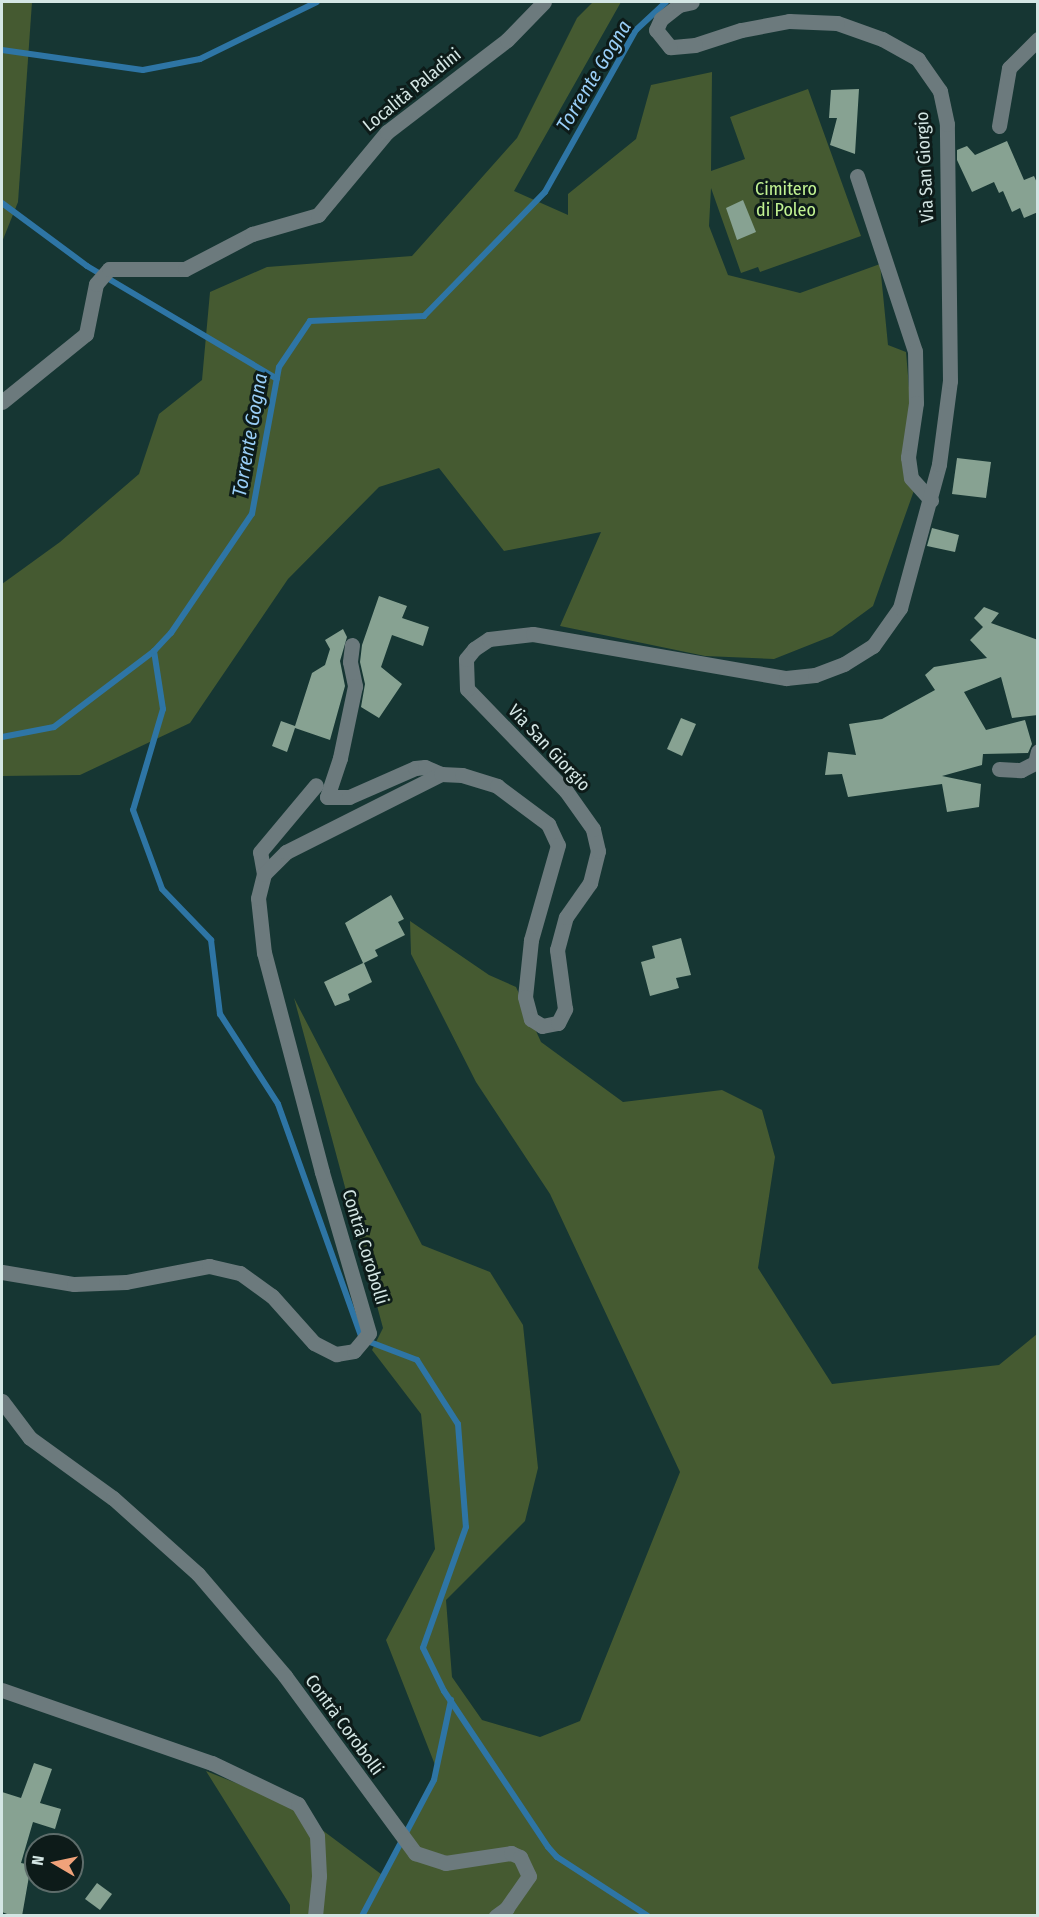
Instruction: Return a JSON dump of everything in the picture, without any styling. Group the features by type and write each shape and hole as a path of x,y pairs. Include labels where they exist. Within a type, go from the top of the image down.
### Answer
{"street":[{"name":"Località Paladini","path":"2,402 86,334 104,274 185,269 252,234 318,215 387,132 507,40 544,2"},
{"name":"Via San Giorgio","path":"441,774 462,775 497,786 548,824 558,844 531,940 525,997 531,1019 542,1026 558,1023 565,1009 557,950 566,917 590,883 598,851 593,830 566,791 467,689 466,659 489,639 533,634 786,678 815,675 844,664 873,646 900,608 931,500 950,381 946,124 936,83 918,59 882,39 815,20 741,30 695,45 670,47 656,30 661,20 679,5 692,2"},
{"path":"999,126 1009,68 1038,39"},
{"path":"857,176 915,351 916,404 908,457 912,478 931,500"},
{"path":"352,645 350,662 355,686 340,758 327,797 349,797 415,768 425,767 441,774"},
{"path":"999,769 1021,770 1035,763 1038,751"},
{"path":"264,874 286,852 441,774"},
{"name":"Contrà Corobolli","path":"2,1272 74,1284 126,1282 209,1266 240,1273 272,1296 314,1343 336,1354 355,1350 369,1333 322,1172 264,953 258,898 264,874 260,852 316,785"},
{"name":"Contrà Corobolli","path":"2,1401 30,1438 113,1498 198,1574 278,1667 416,1853 445,1863 511,1853 520,1857 529,1876 507,1908 496,1916"},
{"path":"2,1690 212,1763 298,1804 317,1836 319,1876 315,1916"}],"green space":[{"path":"2,2 32,2 18,202 2,242"},
{"name":"Cimitero di Poleo","path":"593,2 621,2 514,191 568,215 568,194 636,139 651,85 712,72 711,171 745,159 730,117 808,89 861,236 760,272 758,267 741,273 711,188 709,226 728,275 800,293 880,264 888,345 906,352 917,482 873,606 832,636 774,659 705,656 560,626 601,532 504,551 439,468 379,487 288,579 190,723 80,775 2,776 2,584 60,542 139,474 159,414 202,380 210,292 267,267 412,256 517,138 577,18"},
{"path":"410,921 489,975 516,987 541,1042 623,1102 722,1090 762,1110 775,1157 758,1268 832,1384 999,1365 1037,1334 1037,1915 290,1915 290,1905 206,1771 286,1803 385,1877 437,1770 386,1640 435,1549 421,1414 372,1350 383,1328 294,998 422,1245 490,1272 523,1325 538,1468 525,1521 446,1600 452,1677 482,1720 540,1737 580,1721 680,1472 550,1194 476,1082 411,954"}],"building":[{"path":"859,89 855,154 830,145 837,118 829,118 831,90"},
{"path":"1007,141 1024,180 1034,176 1038,185 1038,212 1024,218 1020,208 1012,212 1003,191 999,193 994,182 972,192 957,160 957,150 967,146 975,155"},
{"path":"743,200 756,232 737,240 726,208"},
{"path":"957,458 991,462 986,498 952,494"},
{"path":"932,528 959,535 955,552 927,546"},
{"path":"379,596 407,606 402,618 429,627 423,646 392,635 381,667 402,684 379,718 361,707 365,684 360,662 362,645"},
{"path":"984,607 999,613 991,623 1038,640 1038,715 1012,718 1001,677 964,692 986,730 1025,720 1032,744 1028,753 983,754 982,765 942,776 981,784 979,807 947,812 942,784 848,797 842,774 825,775 828,752 856,755 849,724 882,719 935,690 925,675 934,667 987,658 970,640 983,627 974,618"},
{"path":"343,629 347,637 340,661 345,686 330,740 295,728 287,752 272,746 281,721 295,726 312,673 325,665 330,649 325,640"},
{"path":"681,718 696,724 682,756 667,749"},
{"path":"391,895 404,919 398,922 405,935 375,950 378,956 364,963 372,982 348,994 350,1000 335,1006 324,982 363,963 345,923"},
{"path":"681,938 691,975 676,978 679,988 650,996 641,962 655,958 652,946"},
{"path":"34,1763 52,1769 40,1803 61,1809 55,1829 33,1822 30,1833 24,1833 24,1853 21,1863 24,1864 24,1893 26,1893 22,1916 12,1916 2,1912 2,1792 21,1798"},
{"path":"97,1883 112,1894 100,1910 85,1899"}],"waterway":[{"path":"2,50 143,70 200,59 317,2"},
{"name":"Torrente Gogna","path":"2,737 54,727 154,651 171,633 252,514 279,367 310,321 424,316 545,192 636,30 666,2"},
{"path":"2,203 87,266 277,379"},
{"path":"154,651 163,709 133,810 162,889 211,940 220,1014 278,1104 362,1339 417,1360 458,1424 466,1527 423,1648 444,1691 548,1847 557,1857 648,1916"},
{"path":"362,1916 434,1780 451,1700"}]}
